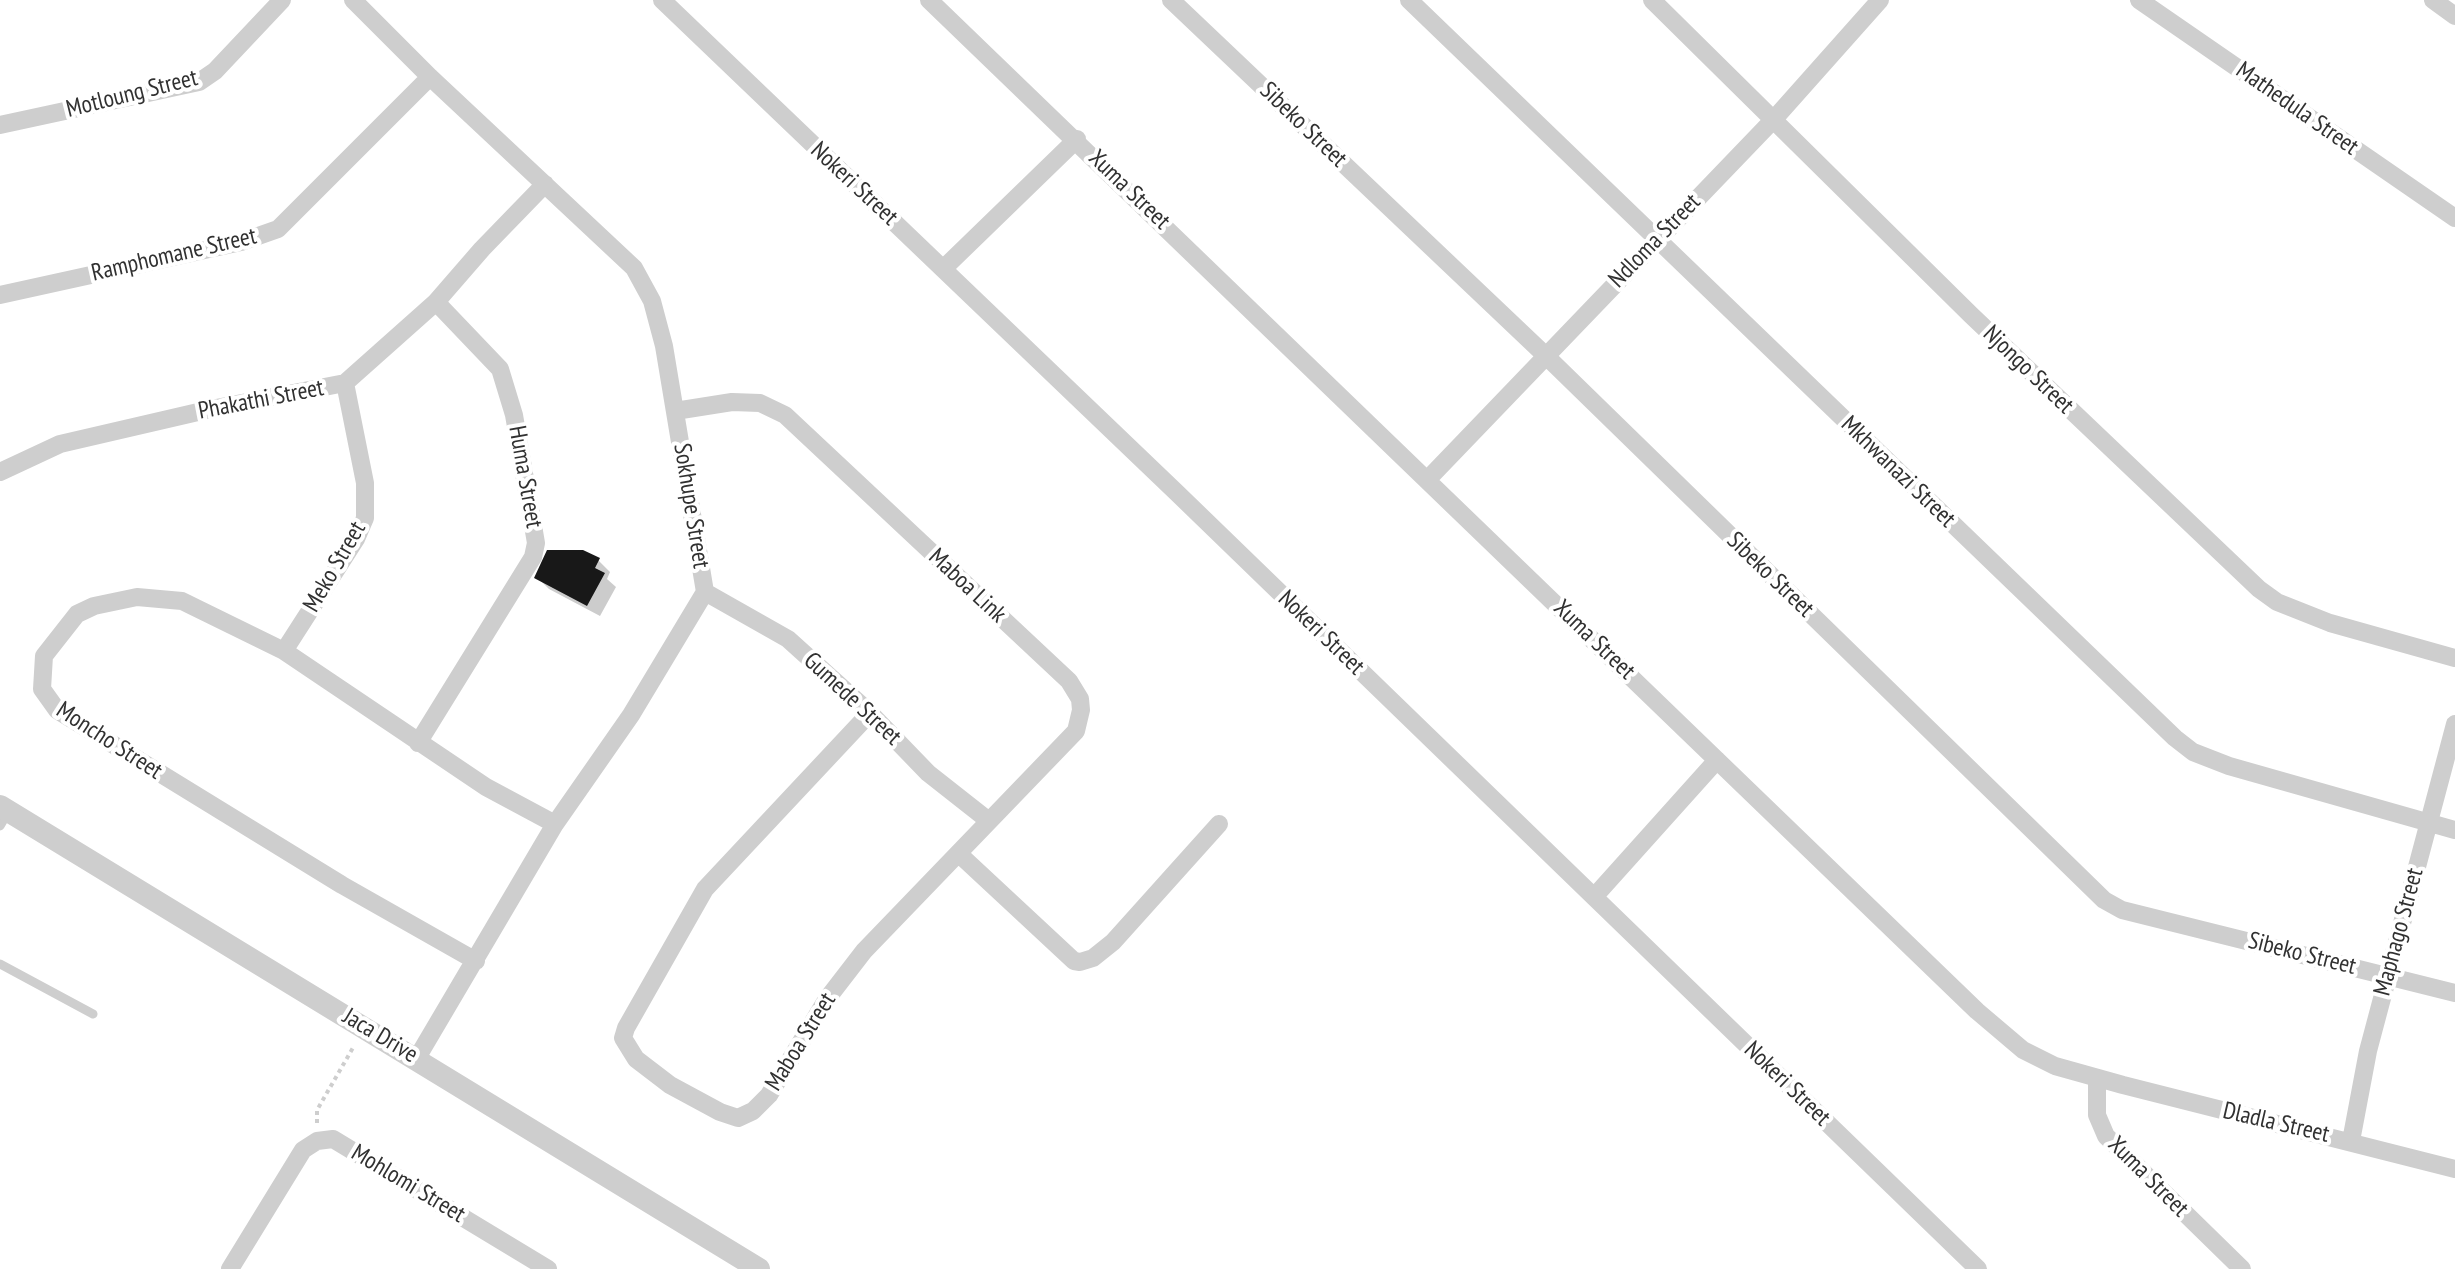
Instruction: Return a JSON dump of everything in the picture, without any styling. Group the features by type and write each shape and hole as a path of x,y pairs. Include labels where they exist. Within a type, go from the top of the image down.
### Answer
{"street":[{"name":"Motloung Street","path":"0,125 199,82 215,71 282,0"},
{"name":"Sokhupe Street","path":"353,0 430,77 634,268 652,301 675,411 705,592 631,715 555,824 417,1058"},
{"name":"Nokeri Street","path":"662,0 944,268 1978,1269"},
{"name":"Xuma Street","path":"929,0 1077,139 1977,1011 2023,1050 2055,1066 2097,1078 2097,1115 2106,1136 2242,1269"},
{"name":"Sibeko Street","path":"1171,0 1545,355 2104,900 2122,910 2455,993"},
{"name":"Mkhwanazi Street","path":"1409,0 2184,745 2229,766 2455,830"},
{"name":"Njongo Street","path":"1652,0 1775,118 1971,315 2259,589 2277,602 2330,623 2455,658"},
{"name":"Ndloma Street","path":"1428,479 1775,118 1879,0"},
{"name":"Mathedula Street","path":"2139,0 2455,218"},
{"path":"2433,0 2455,16"},
{"name":"Ramphomane Street","path":"0,295 241,242 278,229 430,77"},
{"path":"944,268 1077,139"},
{"name":"Phakathi Street","path":"0,472 60,444 211,409 345,383 436,302 545,184"},
{"name":"Huma Street","path":"418,743 533,557 536,543 514,415 500,369 436,302"},
{"name":"Meko Street","path":"284,651 356,539 365,518 365,483 345,383"},
{"name":"Maboa Link","path":"675,411 732,402 760,403 785,415 1069,681 1080,699 1076,731 959,854"},
{"name":"Gumede Street","path":"705,592 788,639 870,713 928,773 989,821"},
{"name":"Moncho Street","path":"476,961 342,885 57,710 42,689 44,656 77,614 137,597 182,601 284,651 486,787 555,824"},
{"name":"Maboa Street","path":"870,713 705,889 626,1028 623,1038 629,1048 636,1059 670,1085 720,1112 738,1118 753,1111 769,1095 827,999 864,951 959,854"},
{"name":"Maphago Street","path":"2351,1141 2388,975 2455,724"},
{"path":"1594,897 1717,760"},
{"name":"Jaca Drive","path":"3,814 417,1058 759,1269"},
{"path":"959,854 1074,961 1080,962 1093,958 1113,942 1219,824"},
{"name":"Dladla Street","path":"2097,1078 2455,1169"},
{"name":"Mohlomi Street","path":"317,1141 333,1139 341,1143 548,1269"},
{"path":"235,1267 303,1150 317,1141"}],"lane":[{"path":"0,964 93,1014"}],"path":[{"path":"317,1141 317,1110 365,1027"}],"building":[{"path":"547,550 583,550 600,558 595,568 605,573 587,606 534,578"}]}
